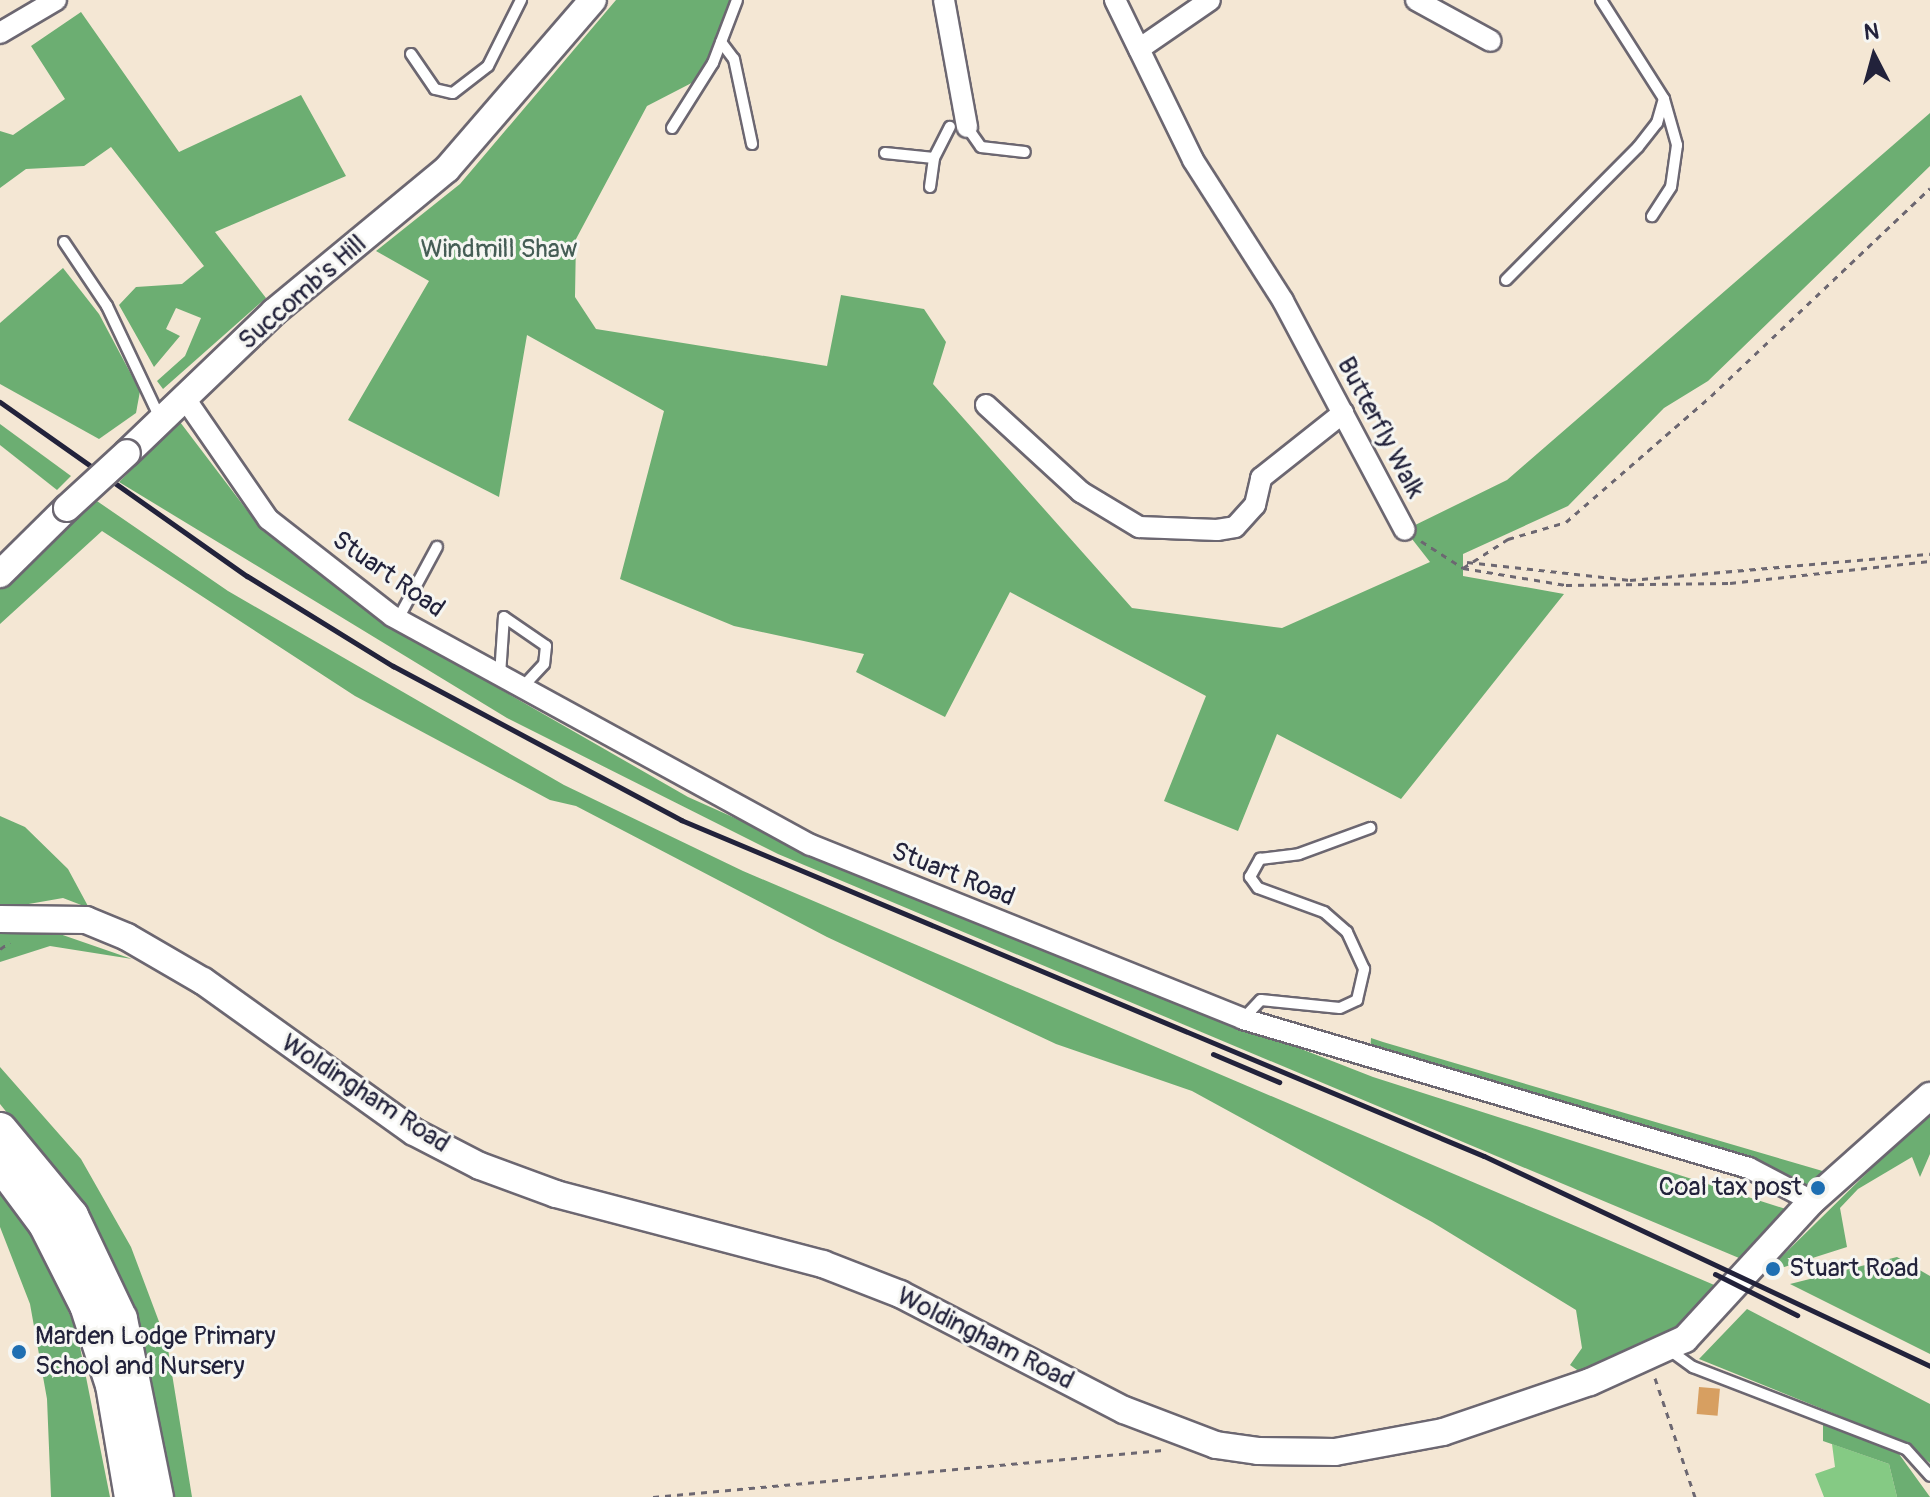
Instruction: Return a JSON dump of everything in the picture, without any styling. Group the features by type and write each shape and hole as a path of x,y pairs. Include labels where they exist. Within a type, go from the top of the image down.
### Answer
{"highway":[{"path":"0,1130 71,1216 95,1261 138,1383 156,1497"},
{"path":"0,1162 46,1224 87,1305 113,1385 132,1497"}],"street":[{"path":"0,33 56,0"},
{"name":"Succomb's Hill","path":"0,574 67,508 186,400 274,312 447,169 593,0"},
{"path":"944,0 966,127"},
{"name":"Butterfly Walk","path":"1115,0 1193,160 1343,413 1405,530"},
{"path":"1139,49 1210,0"},
{"path":"1416,0 1491,41"},
{"name":"Stuart Road","path":"186,400 268,519 398,619 811,845 1243,1019 1749,1168 1812,1201"},
{"path":"986,405 1081,492 1139,527 1217,530 1235,527 1255,505 1261,478 1343,413"},
{"name":"Woldingham Road","path":"0,919 86,920 127,937 203,981 414,1132 480,1166 556,1194 823,1264 900,1294 1124,1410 1216,1445 1298,1452 1369,1447 1443,1432 1660,1351 1703,1321 1812,1201 1930,1096"}],"lane":[{"path":"411,54 435,89 453,93 488,66 521,0"},
{"path":"672,128 721,42 737,0"},
{"path":"1601,0 1664,99 1677,145 1671,187 1652,216"},
{"path":"721,42 734,59 752,144"},
{"path":"1506,280 1638,147 1657,123 1664,99"},
{"path":"930,187 934,158 966,127 981,147 1025,152"},
{"path":"885,153 934,158"},
{"path":"64,242 107,306 162,422"},
{"path":"398,619 437,547"},
{"path":"500,677 504,617 546,646 544,664 521,689"},
{"path":"1243,1019 1261,1000 1340,1008 1357,1000 1364,969 1347,932 1324,912 1258,888 1250,877 1260,859 1299,854 1370,828"},
{"path":"1660,1351 1693,1367 1906,1449 1930,1476"}],"path":[{"path":"1463,568 1467,562 1508,539 1566,522 1711,396 1930,188"},
{"name":"Butterfly Walk","path":"1405,530 1463,568 1630,587 1930,561"},
{"path":"1467,562 1630,580 1930,554"},
{"path":"1660,1351 1695,1497"},
{"path":"653,1497 1169,1449"}],"green space":[{"name":"Windmill Shaw","path":"616,0 731,0 709,74 647,106 576,239 575,297 596,329 827,366 841,295 924,309 946,342 933,384 1132,608 1282,628 1430,562 1405,530 1507,480 1930,113 1930,166 1708,381 1664,408 1568,506 1463,554 1463,576 1564,594 1401,799 1277,734 1238,831 1164,801 1206,696 1010,592 945,717 856,672 864,654 734,626 620,579 664,411 527,335 499,497 348,420 429,281 376,251 460,184"},
{"path":"81,12 179,152 301,95 346,176 215,232 266,298 163,389 157,381 185,356 201,318 176,308 166,329 180,336 154,367 119,305 136,287 182,284 204,266 111,147 84,166 26,169 0,188 0,131 13,135 65,99 31,46"},
{"path":"63,268 99,314 140,391 136,413 99,439 0,384 0,323"},
{"path":"180,422 262,530 390,626 688,797 903,893 1373,1077 1792,1211 1739,1258 778,854 507,718 119,482"},
{"path":"0,424 71,476 57,490 0,445"},
{"path":"94,499 228,591 564,785 743,871 1719,1287 1672,1333 1580,1372 1570,1365 1582,1348 1576,1310 1432,1222 1192,1091 1056,1044 827,937 576,806 550,800 355,696 102,531 0,624 0,585"},
{"path":"0,816 25,827 68,869 89,908 63,898 0,909"},
{"path":"17,928 54,932 132,959 50,946 0,962 0,932"},
{"path":"1371,1038 1826,1172 1805,1200 1370,1055"},
{"path":"0,1067 81,1159 131,1247 167,1343 192,1497 169,1497 147,1355 118,1274 73,1195 0,1104"},
{"path":"1930,1111 1930,1154 1920,1177 1912,1157 1858,1189 1840,1208 1847,1247 1765,1273"},
{"path":"0,1186 38,1239 77,1332 110,1497 51,1497 47,1399 30,1304 0,1227"},
{"path":"1897,1257 1930,1276 1930,1354 1790,1284"},
{"path":"1747,1309 1930,1404 1930,1463 1904,1442 1699,1359"},
{"path":"1823,1421 1899,1454 1930,1497 1897,1497 1889,1464 1823,1441"},
{"path":"1832,1444 1889,1464 1897,1497 1824,1497 1815,1474 1835,1467"}],"building":[{"path":"1699,1387 1720,1389 1718,1416 1697,1414"}],"railway":[{"path":"0,402 247,576 393,666 681,820 1484,1156 1930,1366"},
{"path":"1213,1054 1279,1082"},
{"path":"1715,1274 1797,1315"}],"place":[{"name":"Coal tax post","path":"1818,1188"},
{"name":"Stuart Road","path":"1773,1269"},
{"name":"Marden Lodge Primary School and Nursery","path":"19,1352"}]}
